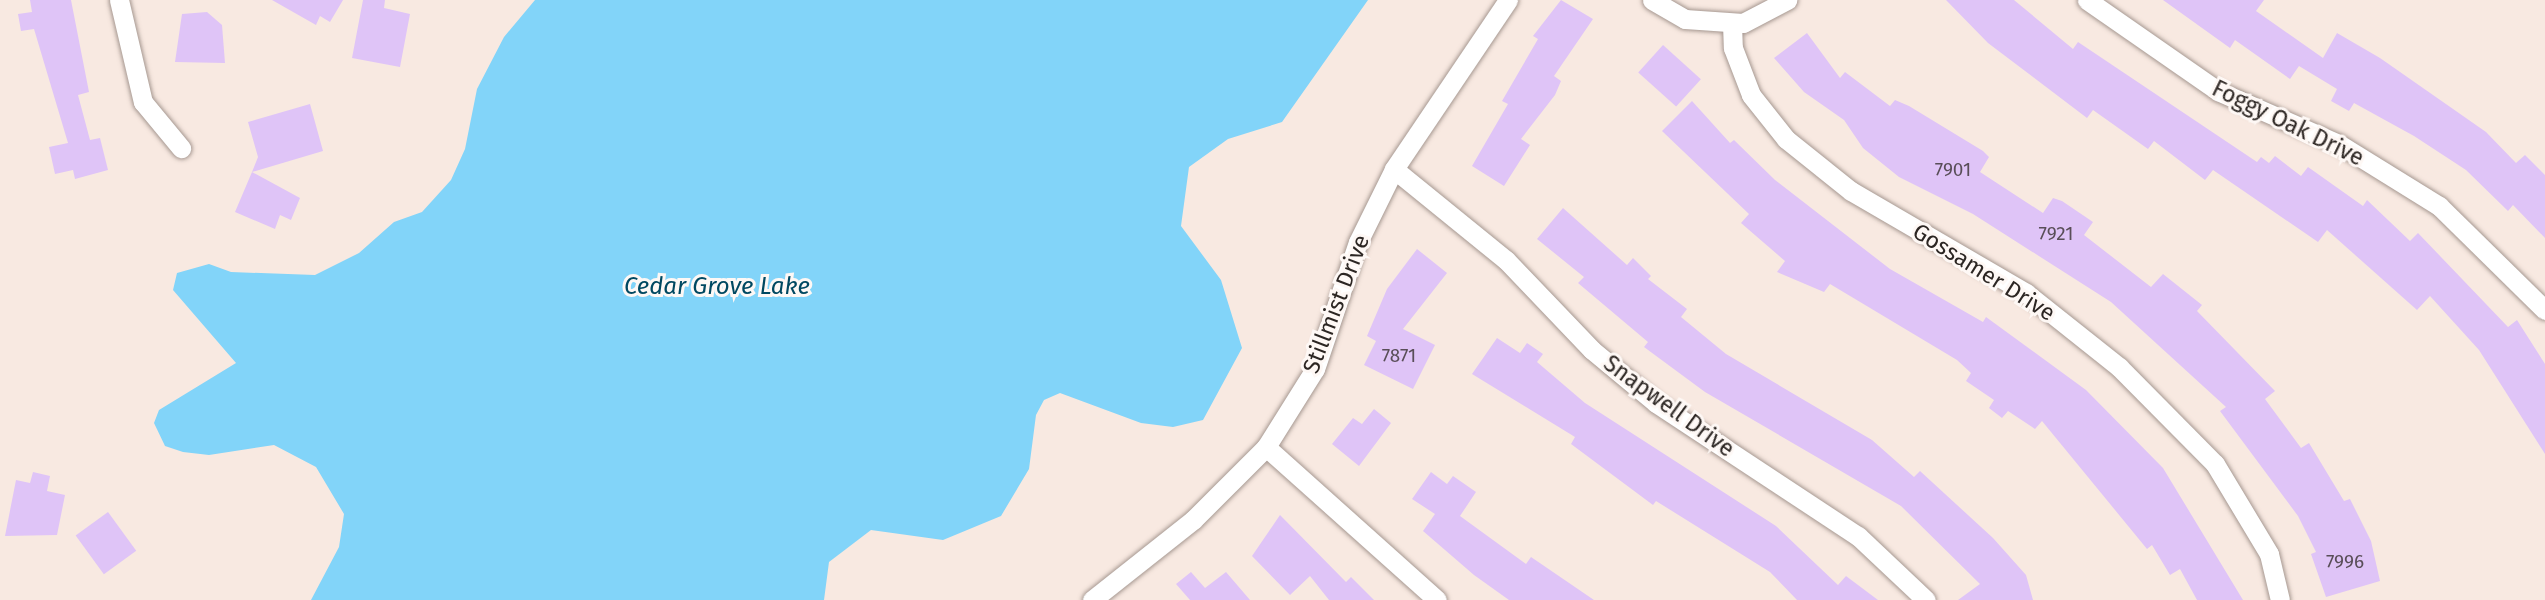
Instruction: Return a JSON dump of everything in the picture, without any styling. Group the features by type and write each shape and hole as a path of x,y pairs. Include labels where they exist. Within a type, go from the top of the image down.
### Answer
{"street":[{"path":"119,0 144,102 181,148"},
{"name":"Stillmist Drive","path":"1092,600 1193,520 1266,447 1315,369 1358,242 1394,169 1508,0"},
{"path":"1652,0 1685,19 1732,23 1787,0"},
{"name":"Foggy Oak Drive","path":"2087,0 2218,91 2339,144 2439,205 2545,310"},
{"name":"Gossamer Drive","path":"1732,23 1733,48 1751,95 1786,139 1851,191 2026,293 2119,367 2215,464 2269,554 2280,600"},
{"name":"Snapwell Drive","path":"1394,169 1506,260 1592,350 1656,403 1858,536 1926,600"},
{"path":"1266,447 1437,600"}],"water":[{"name":"Cedar Grove Lake","path":"535,0 1368,0 1282,122 1228,139 1189,167 1181,226 1221,280 1242,348 1203,420 1173,427 1141,423 1060,393 1044,400 1036,415 1029,469 1001,516 943,540 871,530 829,562 824,600 311,600 339,547 344,514 316,467 274,445 209,455 183,452 165,446 154,423 159,410 236,363 173,290 177,273 209,264 231,272 315,275 359,253 394,222 422,212 451,180 465,149 477,89 504,37"}],"building":[{"path":"30,0 71,0 89,92 78,95 90,140 100,138 108,170 75,179 73,170 55,174 49,147 68,143 34,29 21,31 18,14 32,12"},
{"path":"272,0 343,0 330,22 320,16 316,25"},
{"path":"363,0 385,0 384,8 410,14 400,67 352,58"},
{"path":"1561,0 1593,19 1554,76 1561,81 1555,95 1521,139 1530,145 1504,186 1472,166 1508,104 1502,101 1538,39 1533,36"},
{"path":"1946,0 2014,0 2073,49 2078,42 2257,162 2261,157 2269,163 2275,156 2301,176 2308,167 2363,206 2367,200 2410,241 2418,233 2508,327 2517,320 2545,364 2545,454 2479,350 2430,296 2417,310 2327,230 2318,242 2213,170 2205,180 2154,141 2148,149 2093,110 2087,118 1988,43"},
{"path":"2163,0 2264,0 2256,11 2323,58 2337,33 2380,58 2486,132 2516,163 2525,155 2545,175 2545,238 2513,205 2508,211 2466,170 2414,136 2354,103 2349,111 2331,101 2337,89 2299,66 2290,79 2235,40 2230,48"},
{"path":"207,12 222,25 225,63 175,62 182,14"},
{"path":"1807,33 1840,78 1845,72 1890,106 1895,100 1909,106 1983,151 1989,157 1980,172 2043,213 2053,198 2062,201 2093,222 2084,235 2151,287 2163,274 2202,305 2197,311 2275,391 2265,399 2301,448 2309,443 2344,501 2350,499 2371,541 2380,581 2326,597 2311,554 2316,552 2298,516 2220,411 2226,407 2111,302 1973,214 1899,177 1863,148 1844,120 1804,92 1774,58"},
{"path":"1663,45 1701,79 1676,107 1638,72"},
{"path":"1692,101 1730,143 1734,140 1775,180 1890,269 1983,322 1986,317 2086,390 2163,468 2243,600 2197,600 2180,569 2170,575 2152,545 2147,549 2042,421 2035,429 2008,411 2002,418 1989,408 1994,400 1966,381 1971,373 1957,360 1830,284 1824,292 1777,272 1785,261 1741,223 1749,214 1662,131"},
{"path":"310,104 323,151 252,172 258,157 248,122"},
{"path":"252,172 300,198 291,220 280,215 275,229 235,212"},
{"path":"1563,208 1627,265 1633,258 1651,276 1648,279 1687,309 1681,317 1726,354 1872,440 1914,477 1920,471 1993,538 2026,575 2033,600 1958,600 1980,584 1901,506 1705,392 1644,347 1648,342 1578,283 1584,277 1537,239"},
{"path":"1417,249 1447,273 1403,329 1435,345 1413,389 1364,365 1376,341 1367,336 1387,289"},
{"path":"1497,338 1520,353 1527,343 1543,354 1537,362 1585,403 1776,526 1838,585 1846,576 1878,600 1797,600 1770,572 1656,501 1653,505 1571,444 1575,437 1472,374"},
{"path":"1374,409 1391,423 1359,466 1332,444 1353,418 1362,424"},
{"path":"33,472 50,476 47,491 65,495 57,535 5,536 16,480 30,483"},
{"path":"1431,472 1447,484 1453,476 1476,492 1460,516 1526,564 1531,557 1594,600 1509,600 1474,575 1423,531 1435,514 1412,499"},
{"path":"108,512 136,551 104,574 76,536"},
{"path":"1280,515 1346,582 1351,577 1374,600 1329,600 1310,576 1290,595 1252,556"},
{"path":"1191,572 1205,588 1226,572 1250,600 1190,600 1176,584"}]}
